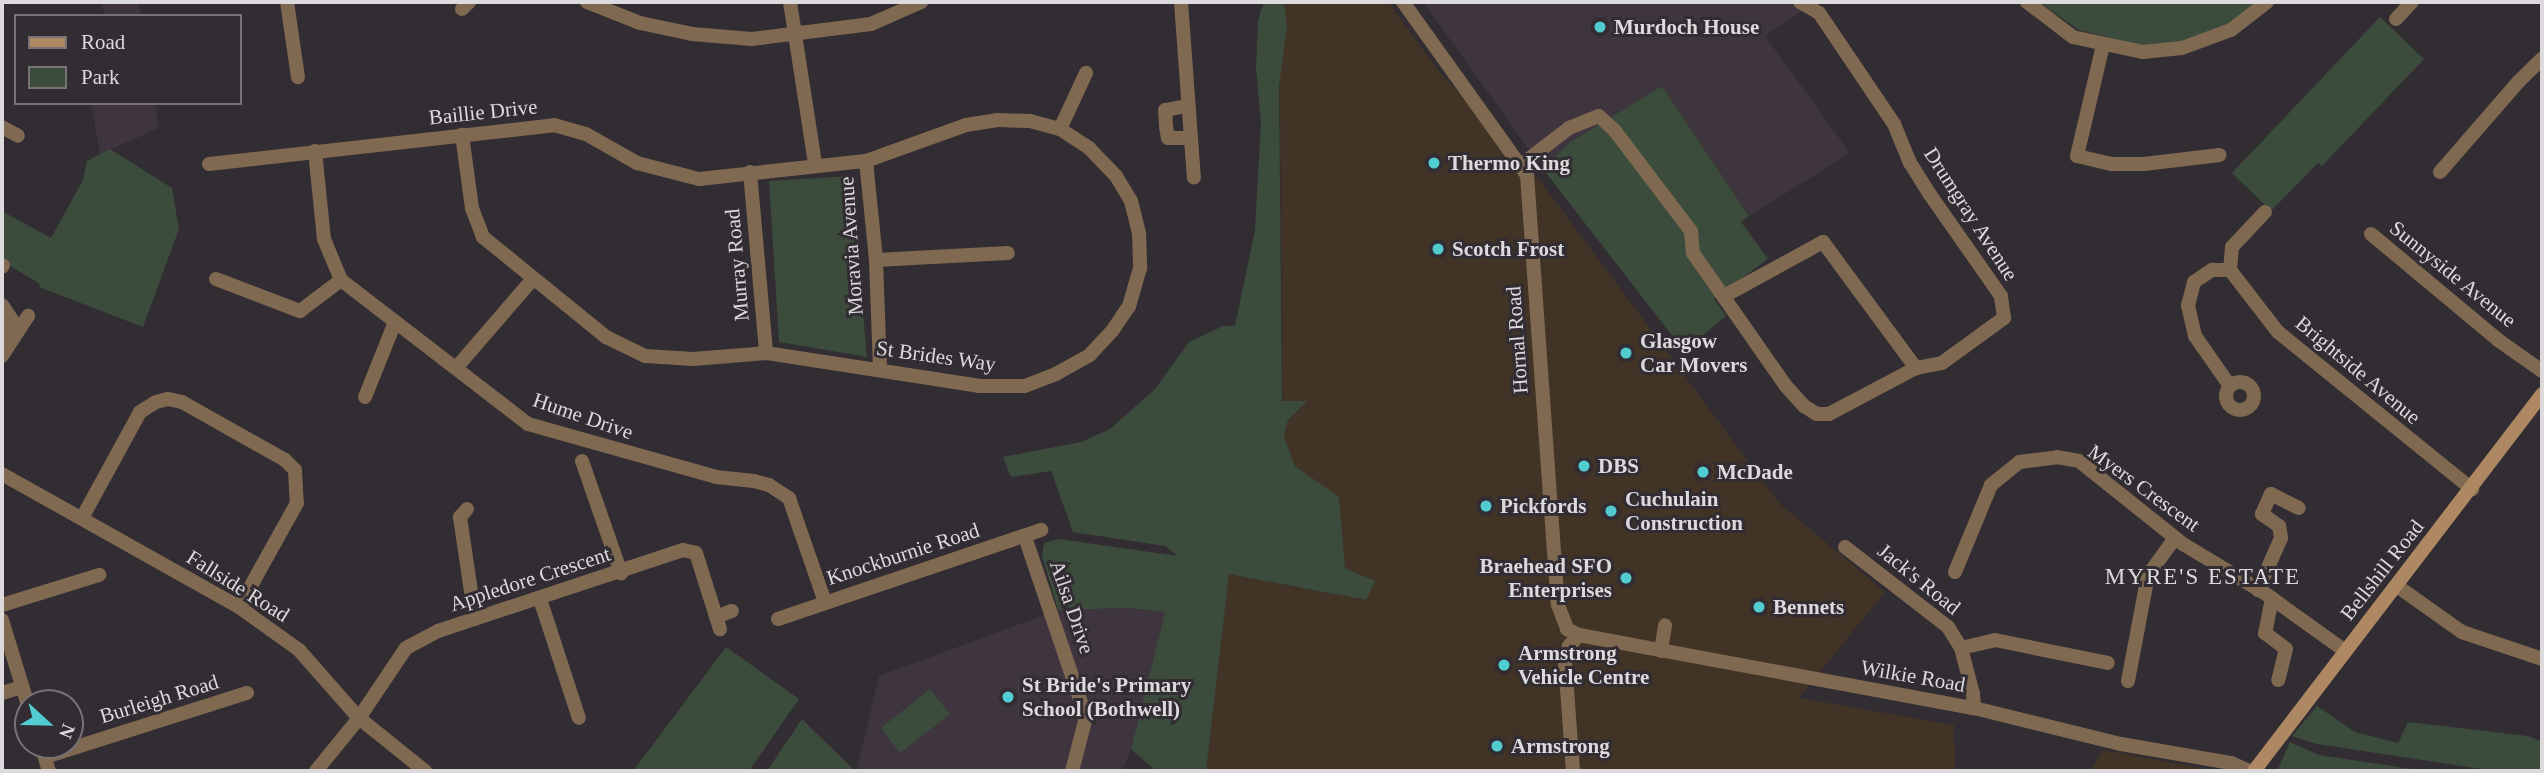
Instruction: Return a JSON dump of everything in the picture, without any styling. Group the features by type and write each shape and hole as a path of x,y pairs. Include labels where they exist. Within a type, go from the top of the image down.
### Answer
{"main road":[{"name":"Bellshill Road","path":"2251,771 2472,489 2542,394"}],"street":[{"path":"287,2 298,77"},
{"path":"587,2 640,23 692,34 752,39 871,24 921,2"},
{"path":"750,172 815,164 790,2"},
{"path":"1181,2 1186,106 1194,178"},
{"name":"Hornal Road","path":"1403,2 1527,175 1558,605 1573,632"},
{"name":"Drumgray Avenue","path":"1521,165 1569,128 1599,116 1615,131 1675,208 1690,231 1693,253 1785,385 1804,406 1817,414 1829,414 1916,368 1942,363 2004,318 2001,296 1929,193 1910,163 1894,124 1819,13 1800,2"},
{"path":"2027,2 2073,37 2143,52 2182,48 2231,30 2267,2"},
{"path":"2396,19 2412,2"},
{"path":"2104,45 2077,156 2113,164 2144,164 2219,155"},
{"path":"2440,172 2519,81 2542,59"},
{"path":"1059,129 1087,73"},
{"path":"1186,106 1165,110 1166,125 1168,138 1189,138"},
{"name":"St Brides Way","path":"462,135 472,208 483,237 532,280 606,337 645,356 693,359 766,354 980,386 1024,386 1056,374 1090,355 1112,331 1129,306 1140,268 1139,233 1131,201 1103,160 1059,129 1030,121 998,120 966,125 866,160 815,164"},
{"name":"Baillie Drive","path":"209,164 554,125 570,127 637,163 660,171 699,178 750,172"},
{"path":"2,127 18,136"},
{"name":"Hume Drive","path":"315,151 324,239 341,280 528,424 716,477 754,481 779,491 789,498 825,602"},
{"name":"Moravia Avenue","path":"866,160 876,260 880,369"},
{"name":"Murray Road","path":"750,172 766,354"},
{"path":"2230,386 2196,336 2188,306 2194,282 2212,270 2230,270 2232,247 2265,212"},
{"name":"Sunnyside Avenue","path":"2371,234 2498,340 2542,371"},
{"path":"1724,296 1823,242 1916,368"},
{"path":"876,260 1008,252"},
{"name":"Brightside Avenue","path":"2230,270 2278,331 2472,489"},
{"path":"216,279 300,311 341,280"},
{"path":"456,368 532,280"},
{"path":"2,305 12,320 2,336"},
{"path":"2,356 28,316"},
{"path":"365,397 395,322"},
{"path":"82,518 140,412 156,402 168,399 182,402 285,460 295,470 297,503 239,607"},
{"name":"Myers Crescent","path":"1955,572 1991,485 2019,462 2057,457 2079,461 2175,538 2272,598 2345,651"},
{"path":"582,461 621,573"},
{"name":"Fallside Road","path":"2,474 239,607 299,650 359,718 425,771"},
{"path":"2258,590 2281,538 2279,526 2262,514 2271,494 2299,508"},
{"path":"467,509 460,517 475,619"},
{"name":"Knockburnie Road","path":"778,619 1041,530"},
{"name":"Ailsa Drive","path":"1025,537 1086,717 1072,771"},
{"path":"2128,681 2148,575 2175,538"},
{"name":"Jack's Road","path":"1845,547 1948,627 1961,648"},
{"name":"Appledore Crescent","path":"316,771 359,718 406,648 438,631 621,573 683,550 696,553 716,618 732,611"},
{"path":"2,605 99,575"},
{"path":"2397,586 2462,632 2542,659"},
{"path":"540,598 579,718"},
{"path":"2272,598 2265,633 2286,649 2278,680"},
{"path":"2,620 22,687 2,693"},
{"path":"1661,651 1664,625"},
{"path":"1573,632 1565,663 1573,771"},
{"name":"Wilkie Road","path":"1573,632 1661,651 1974,708 2122,744 2231,763 2251,771"},
{"path":"1974,708 1961,648 1995,640 2108,663"},
{"name":"Burleigh Road","path":"84,745 247,693"}],"shaded area":[{"path":"102,2 138,2 141,14 104,14"},
{"path":"1279,2 1388,2 1437,69 1542,183 1779,503 1885,592 1799,698 1954,725 1955,771 1206,771 1229,574 1365,600 1375,581 1345,568 1339,497 1295,466 1284,437 1288,420 1306,401 1283,402"},
{"path":"1423,2 1815,2 1765,36 1850,153 1749,216 1662,86 1569,143 1543,169"},
{"path":"91,105 155,105 159,128 100,154"},
{"name":"St Bride's Primary School (Bothwell)","path":"1127,608 1165,612 1131,749 1122,771 861,771 857,768 879,676 1058,610"},
{"path":"2102,750 2218,771 2091,771"}],"green space":[{"path":"1264,2 1284,2 1287,26 1279,87 1282,401 1307,401 1288,420 1284,437 1295,466 1339,497 1345,568 1375,581 1366,600 1229,574 1206,771 1156,771 1131,749 1165,612 1127,608 1058,610 1042,556 1044,543 1059,539 1178,556 1165,546 1073,532 1051,471 1011,477 1003,457 1081,442 1110,429 1155,389 1189,342 1223,326 1235,326 1255,230 1261,121 1256,70 1258,20"},
{"path":"2039,2 2260,2 2228,25 2186,42 2144,46 2079,30"},
{"path":"2380,17 2424,59 2322,166 2318,163 2271,211 2232,173"},
{"path":"1662,86 1749,216 1741,222 1768,259 1714,299 1726,316 1684,351 1543,169 1569,143"},
{"path":"110,149 172,188 179,229 143,327 39,287 40,284 2,261 2,211 51,238 83,180 87,161"},
{"path":"850,176 867,357 779,342 769,181"},
{"path":"726,647 799,699 749,771 633,771"},
{"path":"930,689 950,714 900,753 881,728"},
{"path":"2317,706 2355,732 2398,743 2408,722 2528,736 2542,742 2542,771 2495,771 2317,744 2292,736"},
{"path":"802,719 855,771 767,771"},
{"path":"2290,742 2319,755 2425,771 2277,771"}],"place":[{"name":"Murdoch House","path":"1600,27"},
{"name":"Thermo King","path":"1434,163"},
{"name":"Scotch Frost","path":"1438,249"},
{"name":"Glasgow Car Movers","path":"1626,353"},
{"name":"DBS","path":"1584,466"},
{"name":"McDade","path":"1703,472"},
{"name":"Pickfords","path":"1486,506"},
{"name":"Cuchulain Construction","path":"1611,511"},
{"name":"Braehead SFO Enterprises","path":"1626,578"},
{"name":"Bennets","path":"1759,607"},
{"name":"Armstrong Vehicle Centre","path":"1504,665"},
{"name":"St Bride's Primary School (Bothwell)","path":"1008,697"},
{"name":"Armstrong","path":"1497,746"}],"district":[{"name":"MYRE'S ESTATE","path":"2203,577"}]}
